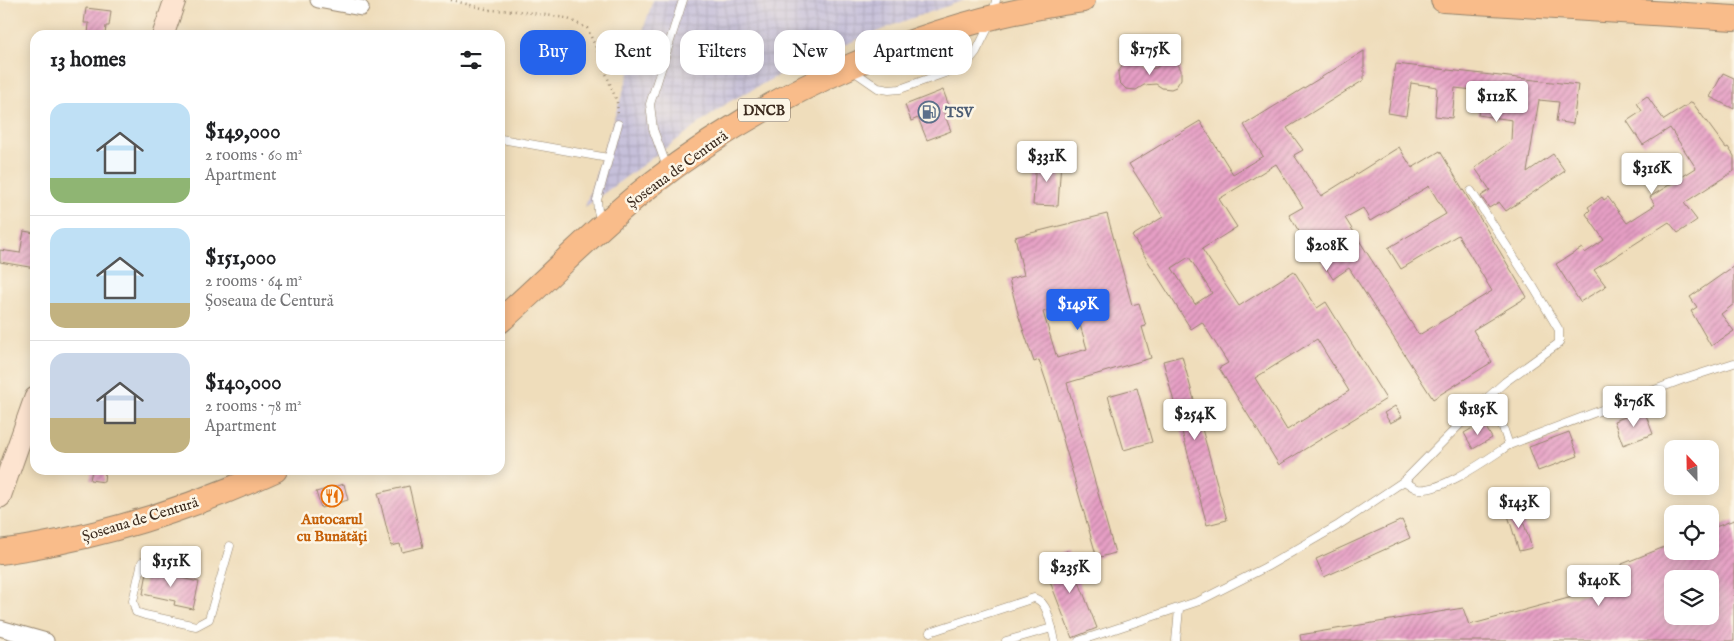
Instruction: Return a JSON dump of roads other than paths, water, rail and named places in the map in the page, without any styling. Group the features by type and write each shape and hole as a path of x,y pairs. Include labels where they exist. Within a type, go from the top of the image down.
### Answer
{"main road":[{"name":"Șoseaua de Centură","path":"505,314 603,225 668,172 704,146 802,89 848,68 940,33 994,9 1083,0"},
{"path":"1443,0 1734,18"},
{"name":"Șoseaua de Centură","path":"0,552 63,541 138,522 220,494 264,475"}],"street":[{"path":"165,30 175,0"},
{"path":"318,0 361,8"},
{"path":"0,497 9,463 30,410"},
{"path":"0,628 46,641"}],"lane":[{"path":"668,172 653,129 650,104 683,0"},
{"path":"848,68 878,88 889,90 900,89 956,69 968,62 976,52 994,9"},
{"path":"603,225 598,211 597,200 618,124"},
{"path":"505,140 608,158"},
{"path":"1080,641 1199,601 1266,567 1337,526 1404,481 1487,398 1505,382 1559,343 1559,330 1471,191"},
{"path":"1404,481 1417,489 1437,487 1509,445 1734,362"},
{"path":"1487,398 1497,410 1509,445"},
{"path":"142,562 133,601 136,612 196,626 210,619 230,546"},
{"path":"930,632 1034,598 1044,604 1055,641"},
{"path":"1176,641 1179,609"},
{"path":"1006,641 1052,628"}],"place":[{"name":"TSV","path":"929,112"},
{"name":"Autocarul cu Bunătăți","path":"332,496"}]}
